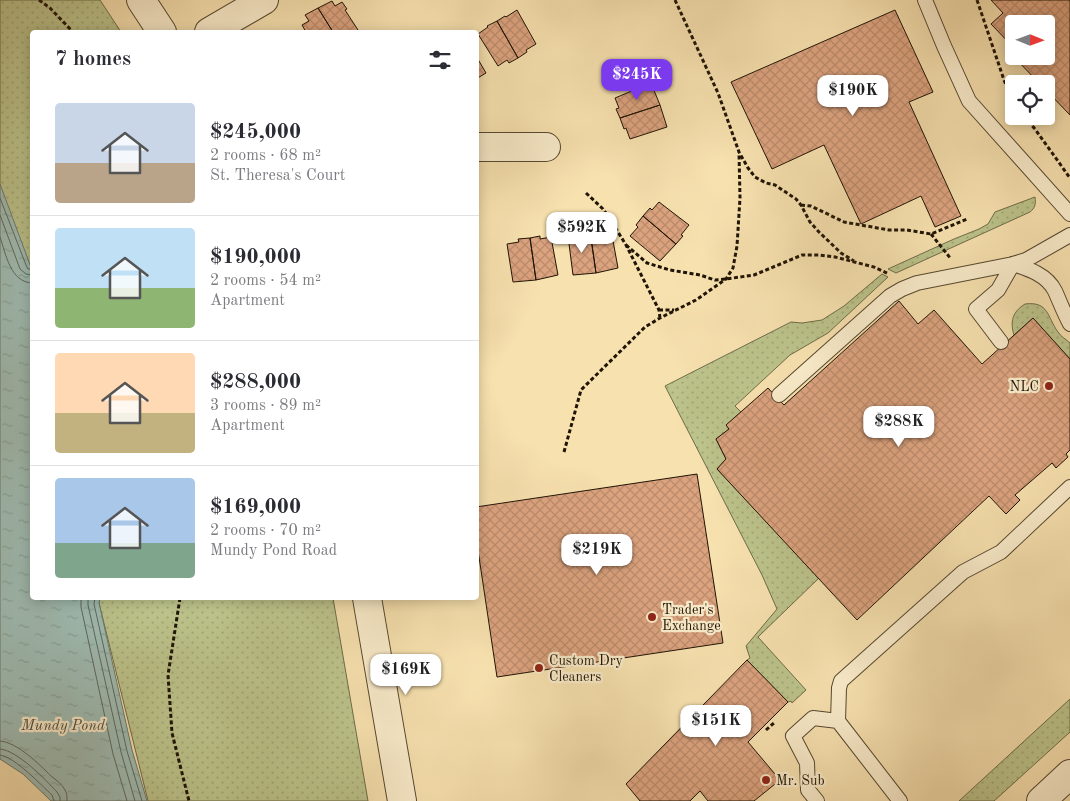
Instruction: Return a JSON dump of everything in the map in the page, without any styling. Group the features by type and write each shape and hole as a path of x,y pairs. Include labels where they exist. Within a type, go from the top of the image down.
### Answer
{"street":[{"path":"141,0 161,30"},
{"path":"212,30 264,0"},
{"path":"479,147 546,147"},
{"path":"367,600 402,801"},
{"path":"1041,801 1070,774"}],"lane":[{"path":"925,0 969,101 1070,214"},
{"path":"779,395 890,296 908,286 1026,260 1070,235"},
{"path":"1013,264 1035,272 1044,278 1054,289 1070,324"},
{"path":"1001,342 976,309 998,290 1013,264"},
{"path":"900,801 838,720 838,688 841,681 963,572 1002,552 1070,487"},
{"path":"817,801 808,790 806,763 794,736 813,718 838,720"}],"path":[{"path":"39,0 50,8 71,30"},
{"path":"675,0 718,93 739,152 755,177 775,185 796,200 819,232 841,253 854,262"},
{"path":"977,0 1005,82"},
{"path":"1032,125 1070,178"},
{"path":"564,452 581,390 645,327 696,300 726,280 733,268 738,246 739,152"},
{"path":"586,193 603,209 626,245 659,310 660,318"},
{"path":"801,205 811,206 844,222 889,230 908,230 930,234 967,219"},
{"path":"930,234 963,274"},
{"path":"626,245 647,263 715,280 754,275 802,255 819,255 874,267 908,286"},
{"path":"659,310 677,310"},
{"path":"180,600 168,675 172,733 189,801"},
{"path":"766,730 775,722"}],"green space":[{"path":"0,0 100,0 120,30 30,30 30,274 0,187"},
{"path":"1035,197 1035,206 1030,212 896,273 888,269 979,229 988,224 995,212"},
{"path":"882,274 888,277 828,333 790,355 735,406 741,412 727,425 729,429 716,439 726,459 717,469 819,578 758,637 806,690 792,703 791,701 788,702 747,660 750,658 746,646 777,609 762,575 665,386 791,322 802,323 822,320 844,306"},
{"path":"1025,304 1039,305 1046,311 1059,334 1070,343 1070,359 1033,318 1014,335 1013,318 1017,310"},
{"path":"99,600 333,600 368,801 148,801"},
{"path":"1070,699 1070,732 994,801 959,801"}],"water":[{"name":"Mundy Pond","path":"0,184 30,265 30,600 100,600 132,750 147,801 51,801 23,774 0,759"}],"building":[{"path":"991,0 1070,0 1070,115 1055,99 1055,75 1031,75 1022,65 1055,65 1055,15 1005,15 1005,39 991,24 1003,13"},
{"path":"332,1 335,6 342,2 358,30 332,30 318,8"},
{"path":"318,8 332,30 305,30 302,25 309,21 305,15"},
{"path":"517,10 536,44 518,58 497,21"},
{"path":"895,10 933,92 909,102 961,216 935,227 921,196 861,224 824,145 772,169 731,82"},
{"path":"497,21 518,58 509,63 507,60 498,66 479,36 487,26"},
{"path":"479,61 486,73 479,77"},
{"path":"651,83 660,105 620,118 616,109 619,108 615,98"},
{"path":"660,105 667,127 630,139 620,118"},
{"path":"659,202 689,225 676,244 643,216"},
{"path":"643,216 676,244 660,261 630,236 638,227 636,225"},
{"path":"601,229 601,232 611,230 618,268 596,273 590,231"},
{"path":"590,231 596,273 573,275 568,236"},
{"path":"540,236 540,239 551,237 558,275 536,280 530,238"},
{"path":"530,238 536,280 513,282 507,244 519,242 518,239"},
{"path":"899,301 918,324 934,310 982,364 1033,318 1070,359 1070,450 1066,454 1068,457 1056,468 1052,463 1015,495 1020,500 1006,514 989,496 857,620 717,469 726,459 716,439 729,429 726,425 768,388 784,405"},
{"path":"697,474 723,643 497,677 479,557 479,507"},
{"path":"747,660 788,702 748,742 780,780 754,801 708,801 700,791 690,801 640,801 626,784"}],"place":[{"name":"NLC","path":"1049,386"},
{"name":"Trader's Exchange","path":"652,617"},
{"name":"Custom Dry Cleaners","path":"539,668"},
{"name":"Mr. Sub","path":"766,780"}]}
